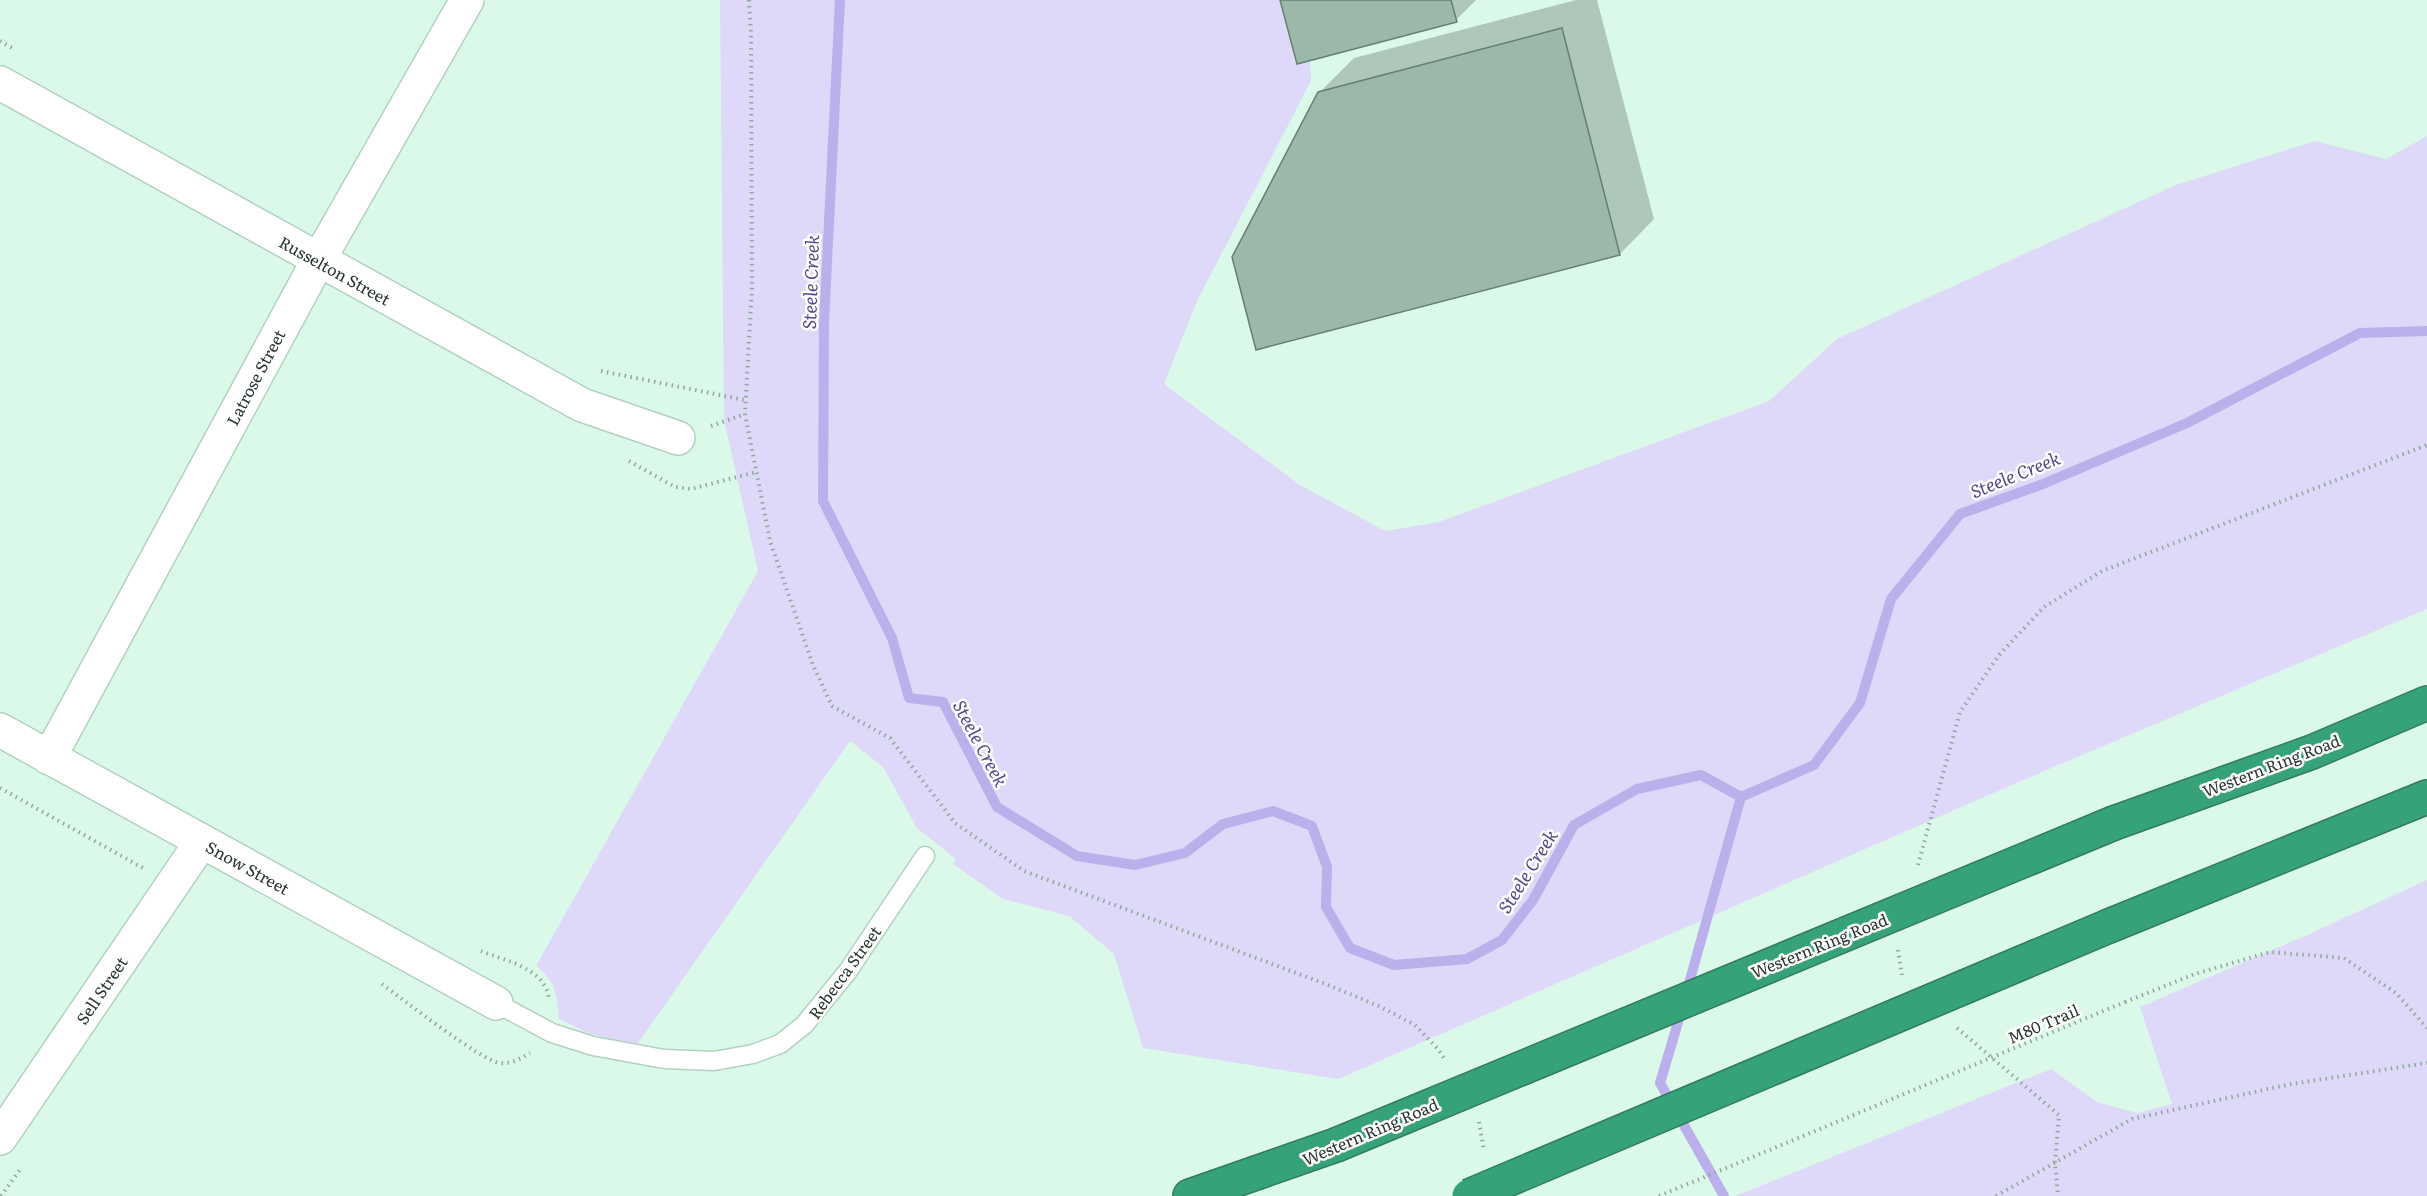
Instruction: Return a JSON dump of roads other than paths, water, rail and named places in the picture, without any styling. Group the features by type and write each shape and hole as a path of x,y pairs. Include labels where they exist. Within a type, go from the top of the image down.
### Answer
{"highway":[{"name":"Western Ring Road","path":"1215,1196 2114,823 2312,752 2427,703"},
{"path":"1469,1196 2109,926 2427,797"},
{"path":"1190,1196 1336,1145"}],"street":[{"name":"Latrose Street","path":"49,758 318,261 466,0"},
{"name":"Russelton Street","path":"0,83 318,261 582,405 678,438"},
{"name":"Snow Street","path":"0,730 496,1004"},
{"name":"Sell Street","path":"0,1138 202,841"}],"lane":[{"name":"Rebecca Street","path":"496,1004 547,1030 592,1046 664,1059 714,1061 753,1054 780,1044 804,1025 848,970 925,856"}],"waterway":[{"name":"Steele Creek","path":"840,0 824,323 823,501 892,638 909,698 943,702 997,807 1077,856 1135,865 1185,853 1223,824 1273,811 1312,826 1327,867 1326,907 1350,948 1394,965 1467,959 1502,940 1533,900 1574,825 1637,789 1701,775 1741,797 1686,994"},
{"name":"Steele Creek","path":"1741,797 1814,765 1860,703 1891,599 1960,514 2043,484 2187,423 2360,333 2427,331"},
{"name":"Steele Creek","path":"1682,1009 1660,1083 1724,1196"}]}
